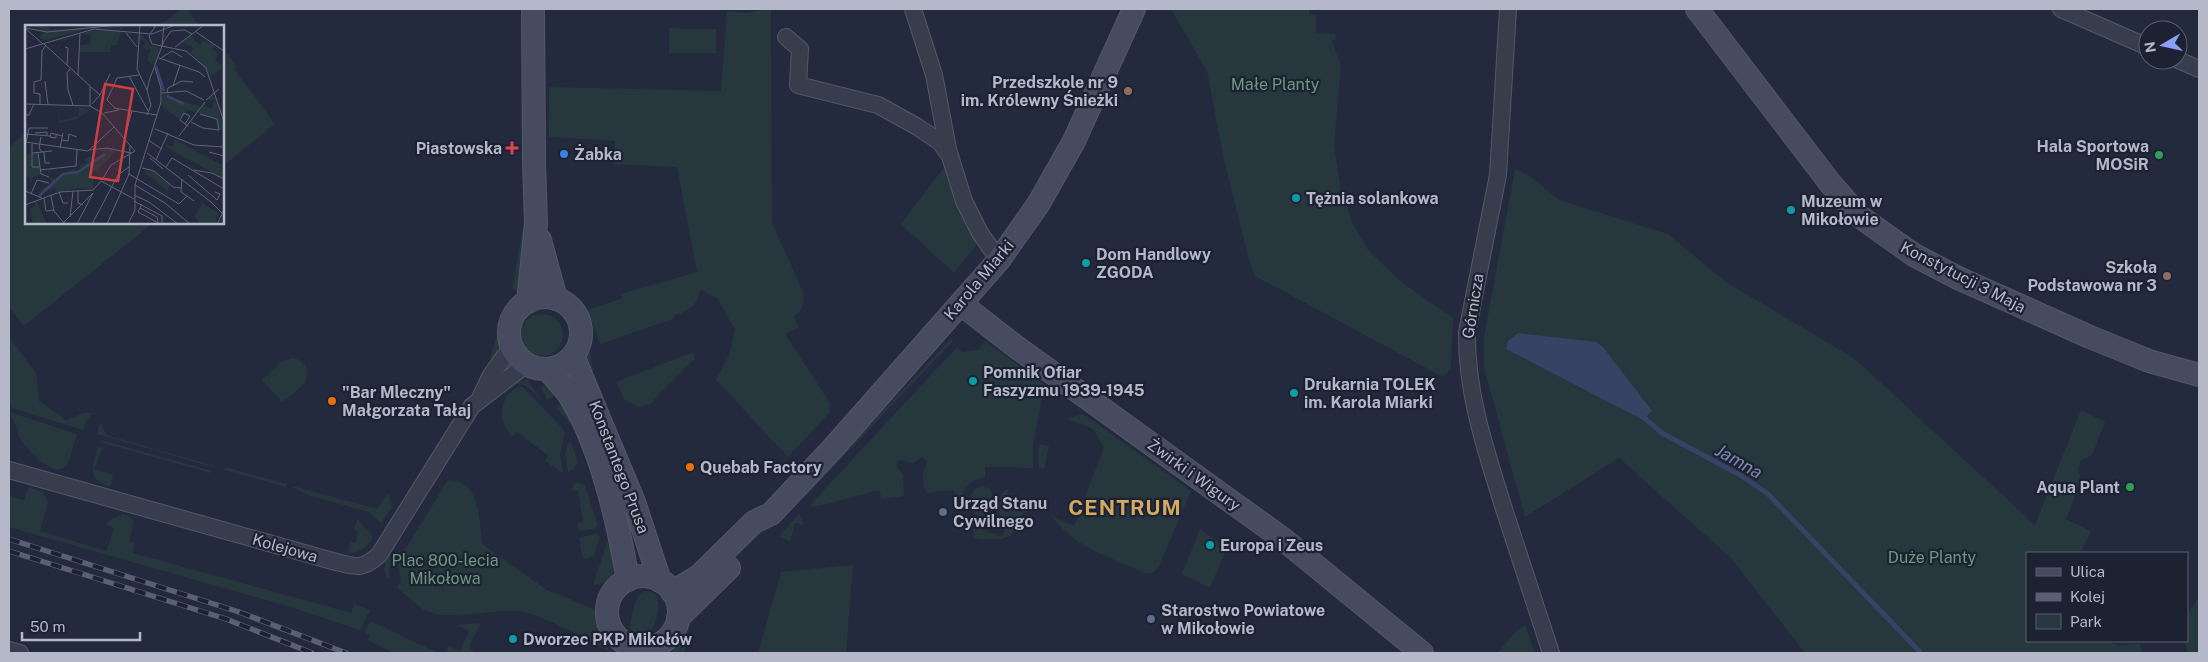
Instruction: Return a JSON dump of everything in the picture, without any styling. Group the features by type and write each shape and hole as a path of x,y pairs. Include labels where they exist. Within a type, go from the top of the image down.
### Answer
{"street":[{"path":"528,302 536,224 533,9"},
{"path":"913,9 934,76 950,156 964,202 980,233 999,260"},
{"name":"Karola Miarki","path":"678,618 759,536 765,529 771,514 999,260 1039,203 1074,142 1134,9"},
{"name":"Górnicza","path":"1508,9 1498,175 1467,332 1467,358 1476,412 1487,455 1551,653"},
{"name":"Konstytucji 3 Maja","path":"1697,9 1830,183 1859,216 1914,255 1958,278 2090,337 2149,361 2199,375"},
{"path":"2061,9 2138,43"},
{"path":"786,37 800,49 798,85 878,105 902,117 940,142 950,156"},
{"path":"536,224 556,299"},
{"path":"546,298 556,299 574,313 579,323 580,340 573,356 566,363 537,367 516,354 512,346 510,328 512,319 517,311 528,302 546,298"},
{"name":"Żwirki i Wigury","path":"961,304 1015,346 1283,539 1422,653"},
{"name":"Kolejowa","path":"480,398 490,375 512,346"},
{"name":"Konstantego Prusa","path":"573,356 634,502 666,586"},
{"name":"Konstytucji 3 Maja","path":"2149,361 2199,391"},
{"name":"Konstantego Prusa","path":"537,367 568,393 586,428 617,522 628,580"},
{"name":"Kolejowa","path":"9,470 336,562 361,567 379,555 472,406 480,398 537,367"},
{"name":"Karola Miarki","path":"666,586 699,576 754,522 771,514"},
{"path":"639,577 650,577 666,586 679,609 678,618 664,647 657,645 641,651 621,641 614,633 607,614 613,594 628,580 639,577"},
{"path":"9,650 20,653"}],"green space":[{"path":"183,9 187,9 198,25 160,25"},
{"path":"771,9 772,223 804,296 801,309 794,317 799,327 785,334 830,403 829,413 788,457 716,380 729,355 735,330 717,298 701,290 692,307 685,312 675,315 673,319 600,344 588,310 623,298 621,294 697,272 677,167 614,164 615,141 549,137 549,87 721,91 727,11 745,13"},
{"name":"Małe Planty","path":"1171,9 1314,9 1309,10 1309,15 1316,15 1316,33 1335,34 1336,39 1332,41 1341,66 1334,145 1341,191 1353,224 1368,250 1400,281 1453,318 1451,368 1443,377 1255,276 1251,267 1223,155 1207,71"},
{"path":"669,28 716,29 716,53 669,53"},
{"path":"224,49 236,66 234,69 275,124 224,165"},
{"path":"25,133 25,224 152,224 24,326 9,306 9,147"},
{"path":"945,166 950,173 977,244 954,273 901,224"},
{"name":"Duże Planty","path":"1515,169 1531,177 1559,200 1668,234 1726,282 1855,359 2035,525 2081,410 2105,422 2092,455 2081,460 2078,469 2081,481 2066,519 2091,531 2080,552 2026,552 2026,642 2111,642 2118,646 2139,644 2143,653 1805,653 1731,558 1619,458 1525,517 1484,367 1484,337"},
{"path":"525,216 526,231 521,293 512,289"},
{"path":"546,314 554,317 560,323 563,335 560,347 554,353 538,356 530,353 524,347 521,331 524,323 530,317"},
{"path":"499,329 499,347 493,363 490,358"},
{"path":"586,333 593,370 592,372 582,353"},
{"path":"9,337 36,373 39,401 66,420 83,413 92,413 86,421 83,430 12,408 9,402"},
{"path":"951,339 953,341 803,499 803,495"},
{"path":"985,341 1052,390 1052,395 1042,397 1033,445 1033,468 985,467 985,477 968,485 963,493 962,503 955,498 953,490 927,493 926,489 924,489 923,472 927,462 922,457 913,463 899,460 896,466 903,475 904,496 881,499 880,492 875,491 828,504 808,507 957,347 962,352 979,350"},
{"path":"693,352 695,359 651,404 638,407 624,399 616,382"},
{"path":"292,358 305,365 307,377 297,391 282,402 262,380 280,363"},
{"path":"527,379 542,402 526,386 521,384 512,385"},
{"path":"548,383 559,393 547,400 541,388"},
{"path":"523,387 565,431 560,455 563,473 545,461 548,455 516,432 512,437 504,424 502,409 506,398 513,390"},
{"path":"565,401 586,453 584,454 574,428 556,408"},
{"path":"9,412 77,434 70,458 64,468 55,470 38,460 18,435 18,429"},
{"path":"1082,413 1191,491 1159,566 1154,572 1148,574 1083,544 1061,527 1052,516 1074,526 1104,447 1093,429 1068,419"},
{"path":"100,423 107,435 214,466 97,434"},
{"path":"101,440 212,471 211,473 103,443"},
{"path":"570,440 578,462 574,469 568,472 565,453"},
{"path":"1038,444 1049,446 1044,469 1039,467"},
{"path":"98,447 103,448 94,469 113,475 110,487 102,484 94,476 93,466"},
{"path":"225,467 287,484 286,487 224,470"},
{"name":"Plac 800-lecia Mikołowa","path":"448,480 459,482 467,487 472,494 479,513 482,544 547,590 594,609 599,620 603,641 613,653 533,614 502,611 461,615 438,614 421,608 399,589 397,586 401,582 398,561"},
{"path":"574,484 585,485 598,526 594,529 578,531 577,523 583,522 578,490 571,491"},
{"path":"293,486 377,509 388,493 392,507 381,523 369,512 314,497 293,488"},
{"path":"982,486 990,489 993,496 989,511 981,517 974,514 970,498 975,489"},
{"path":"28,487 43,492 48,503 40,531 106,551 114,528 106,525 107,522 122,514 129,516 134,521 129,541 135,543 133,553 351,613 354,604 370,610 360,630 287,606 9,527 9,496 24,500"},
{"path":"1008,490 1008,501 1037,502 1034,510 1023,513 1012,534 1009,536 993,540 974,537 973,530 977,527 1002,537 1007,522 999,518 998,507 1001,495"},
{"path":"799,514 804,525 795,523 790,542 779,536"},
{"path":"357,519 372,535 372,539 362,550 348,553 351,542 356,543 358,532 354,530"},
{"path":"1200,529 1227,548 1210,588 1182,574"},
{"path":"597,533 600,537 594,556 586,559 582,556 579,538"},
{"path":"609,537 616,567 607,582 593,585"},
{"path":"391,551 389,580 384,569"},
{"path":"853,565 846,653 758,653 781,572"},
{"path":"645,591 654,593 657,597 658,608 654,625 649,634 638,637 630,628 638,597"},
{"path":"2199,598 2199,653 2188,653 2186,642 2188,642 2188,617 2194,603"},
{"path":"691,617 684,653 672,653 675,642"},
{"path":"370,621 438,653 394,653 368,640 370,635 365,632"},
{"path":"481,623 470,644 470,648 475,653 446,653 449,646 460,651 469,631 457,625"},
{"path":"1525,625 1535,653 1497,653 1517,631"}],"water":[{"path":"1518,333 1596,342 1603,347 1652,411 1643,420 1506,349 1508,341"}],"waterway":[{"name":"Jamna","path":"1640,414 1662,433 1740,475 1767,493 1921,653"}],"railway":[{"path":"9,539 239,612 346,653"},
{"path":"9,551 226,619 312,653"}],"place":[{"name":"Przedszkole nr 9 im. Królewny Śnieżki","path":"1128,91"},
{"name":"Piastowska","path":"512,148"},
{"name":"Żabka","path":"564,154"},
{"name":"Hala Sportowa MOSiR","path":"2159,155"},
{"name":"Tężnia solankowa","path":"1296,198"},
{"name":"Muzeum w Mikołowie","path":"1791,210"},
{"name":"Dom Handlowy ZGODA","path":"1086,263"},
{"name":"Szkoła Podstawowa nr 3","path":"2167,276"},
{"name":"Pomnik Ofiar Faszyzmu 1939-1945","path":"973,381"},
{"name":"Drukarnia TOLEK im. Karola Miarki","path":"1294,393"},
{"name":"\"Bar Mleczny\" Małgorzata Tałaj","path":"332,401"},
{"name":"Quebab Factory","path":"690,467"},
{"name":"Aqua Plant","path":"2130,487"},
{"name":"Urząd Stanu Cywilnego","path":"943,512"},
{"name":"Europa i Zeus","path":"1210,545"},
{"name":"Starostwo Powiatowe w Mikołowie","path":"1151,619"},
{"name":"Dworzec PKP Mikołów","path":"513,639"}],"district":[{"name":"CENTRUM","path":"1125,507"}]}
